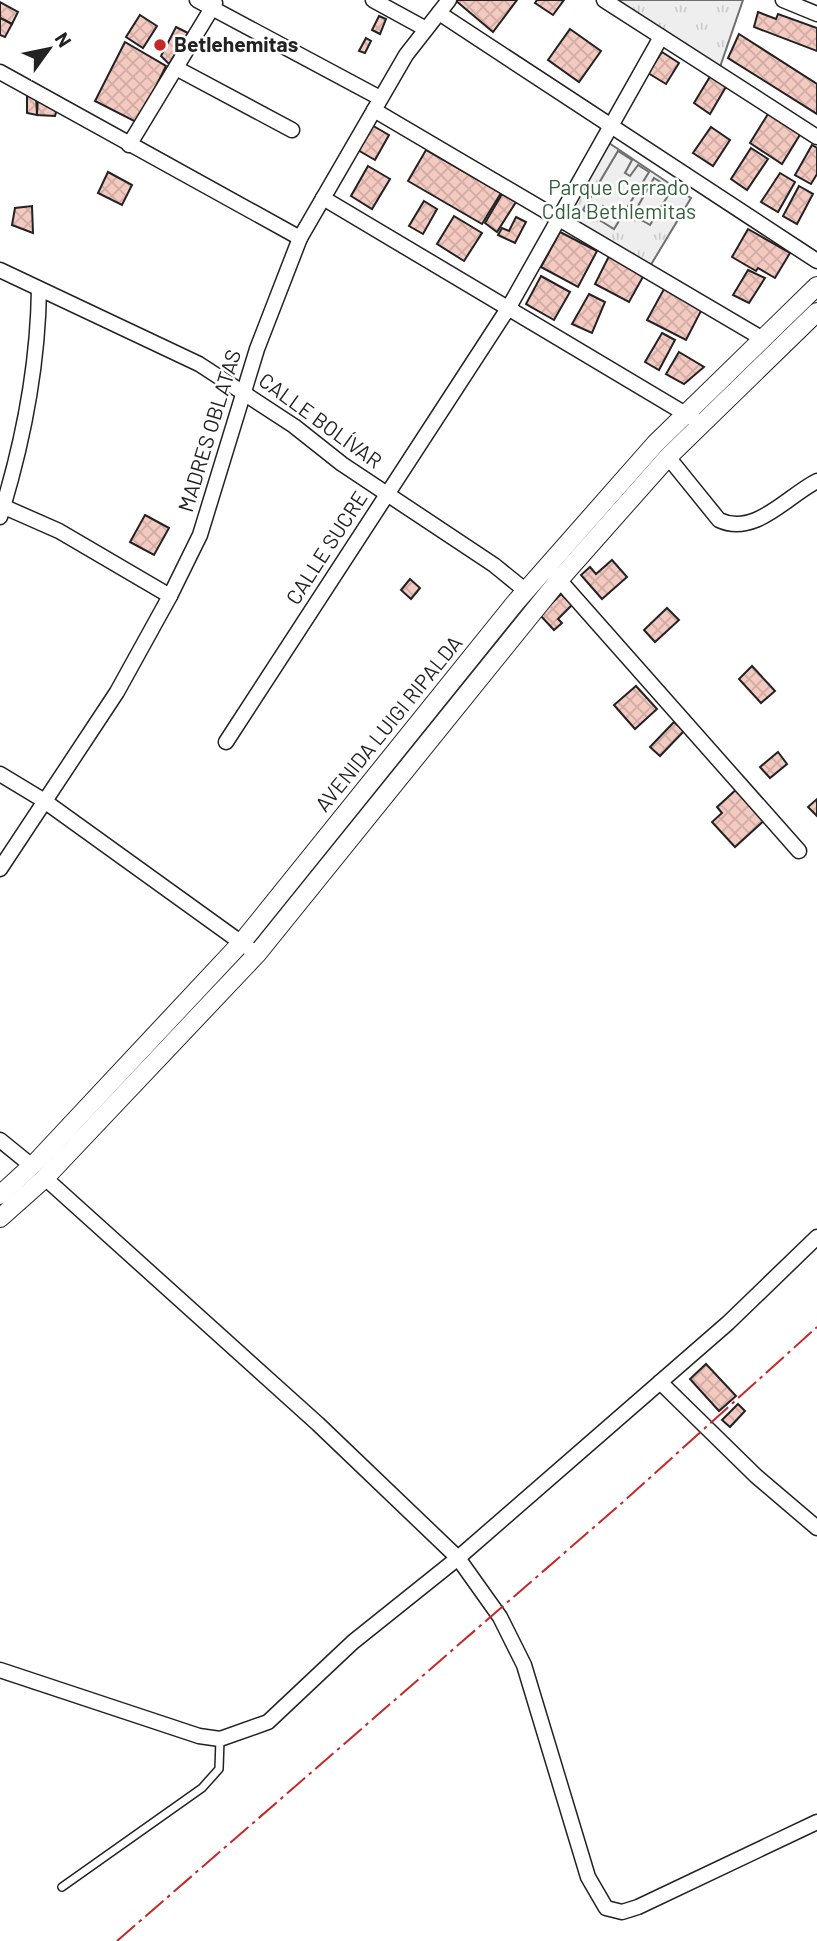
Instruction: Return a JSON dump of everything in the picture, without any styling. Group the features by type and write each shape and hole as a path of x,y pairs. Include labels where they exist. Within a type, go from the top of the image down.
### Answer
{"street":[{"path":"197,0 214,4 559,219 763,339"},
{"path":"373,0 426,29"},
{"name":"MADRES OBLATAS","path":"0,869 43,800 117,692 170,596 200,535 243,391 300,238 406,54 449,0"},
{"path":"604,0 817,137"},
{"path":"783,0 817,14"},
{"path":"129,145 214,4"},
{"path":"439,12 817,261"},
{"name":"CALLE SUCRE","path":"226,742 509,307 661,37"},
{"path":"176,68 292,130"},
{"path":"0,72 300,238"},
{"path":"323,198 694,419"},
{"name":"CALLE BOLÍVAR","path":"0,270 187,359 243,391 526,591"},
{"name":"AVENIDA LUIGI RIPALDA","path":"0,1218 242,942 526,591 553,573 668,457 694,419 763,339 817,286"},
{"path":"39,289 39,323 23,433 1,510 59,531 170,596"},
{"name":"AVENIDA LUIGI RIPALDA","path":"0,1195 38,1172 257,954 655,444 694,419 817,312"},
{"path":"668,457 719,520 729,525 757,520 817,481"},
{"path":"553,573 799,851"},
{"path":"0,774 43,800 257,954"},
{"path":"0,1140 318,1424 458,1558 500,1617 524,1665 588,1877 606,1908 622,1912 638,1907 817,1822"},
{"path":"0,1670 199,1736 220,1739 268,1722 353,1642 458,1558 728,1323 817,1237"},
{"path":"660,1382 756,1476 817,1528"}],"lane":[{"path":"62,1887 202,1788 219,1769 220,1739"}],"green space":[{"path":"610,0 743,0 720,67"},
{"name":"Parque Cerrado Cdla Bethlemitas","path":"603,139 691,198 649,268 560,215"},
{"path":"618,151 632,160 625,173 630,176 638,165 649,172 614,229 601,221 608,209 603,206 596,218 583,210"},
{"path":"654,178 672,189 650,225 633,215"}],"building":[{"path":"455,0 517,0 493,32"},
{"path":"537,0 564,0 553,15 535,3"},
{"path":"0,2 18,12 12,24 0,18"},
{"path":"758,12 776,19 778,14 817,28 817,51 754,27"},
{"path":"140,15 157,26 143,48 126,37"},
{"path":"379,16 386,19 380,34 372,30"},
{"path":"0,18 12,24 5,37 0,35"},
{"path":"176,27 188,33 169,64 161,56"},
{"path":"570,29 601,51 579,82 548,60"},
{"path":"739,34 817,84 817,114 728,58"},
{"path":"366,38 371,41 365,53 359,51"},
{"path":"125,42 166,66 138,123 95,101"},
{"path":"662,52 679,63 666,84 648,73"},
{"path":"711,75 727,85 710,114 694,103"},
{"path":"27,89 36,93 37,115 27,113"},
{"path":"38,95 58,106 55,116 37,115"},
{"path":"768,114 801,133 782,164 750,143"},
{"path":"370,124 389,135 375,160 356,149"},
{"path":"711,127 730,140 713,166 693,153"},
{"path":"812,145 817,148 817,174 811,184 795,175"},
{"path":"751,148 768,159 747,190 731,179"},
{"path":"426,150 501,193 482,224 408,181"},
{"path":"368,166 390,179 372,209 351,196"},
{"path":"108,172 132,185 122,205 98,193"},
{"path":"780,173 795,182 778,212 761,202"},
{"path":"799,186 813,194 797,224 783,216"},
{"path":"502,194 516,202 497,232 485,223"},
{"path":"424,201 437,209 423,234 409,226"},
{"path":"32,206 33,233 12,225 15,208"},
{"path":"454,216 482,233 464,261 437,244"},
{"path":"516,217 526,222 515,243 498,235 502,228 509,231"},
{"path":"748,229 790,253 775,278 732,257"},
{"path":"560,232 597,251 578,287 541,267"},
{"path":"609,256 644,275 629,302 595,284"},
{"path":"748,270 765,278 749,303 733,295"},
{"path":"541,276 570,292 554,320 526,304"},
{"path":"664,289 702,309 686,340 647,320"},
{"path":"589,294 605,302 592,333 572,324"},
{"path":"662,333 675,340 659,370 645,362"},
{"path":"679,352 704,367 684,384 666,374"},
{"path":"145,515 169,528 154,555 130,542"},
{"path":"612,560 627,577 602,599 581,575 590,567 596,574"},
{"path":"410,579 420,588 411,599 401,590"},
{"path":"561,594 572,605 558,619 562,623 554,630 540,615"},
{"path":"667,608 679,620 655,642 644,630"},
{"path":"752,666 775,691 761,703 739,679"},
{"path":"636,686 657,709 635,729 614,705"},
{"path":"674,722 684,731 660,756 650,747"},
{"path":"778,752 787,764 770,778 760,767"},
{"path":"740,786 768,817 735,847 712,822 722,813 717,807"},
{"path":"817,799 817,816 808,807"},
{"path":"706,1364 736,1396 719,1411 690,1379"},
{"path":"738,1404 745,1411 730,1427 722,1420"}],"power":[{"path":"117,1941 623,1502 817,1327"}],"place":[{"name":"Betlehemitas","path":"160,45"}]}
